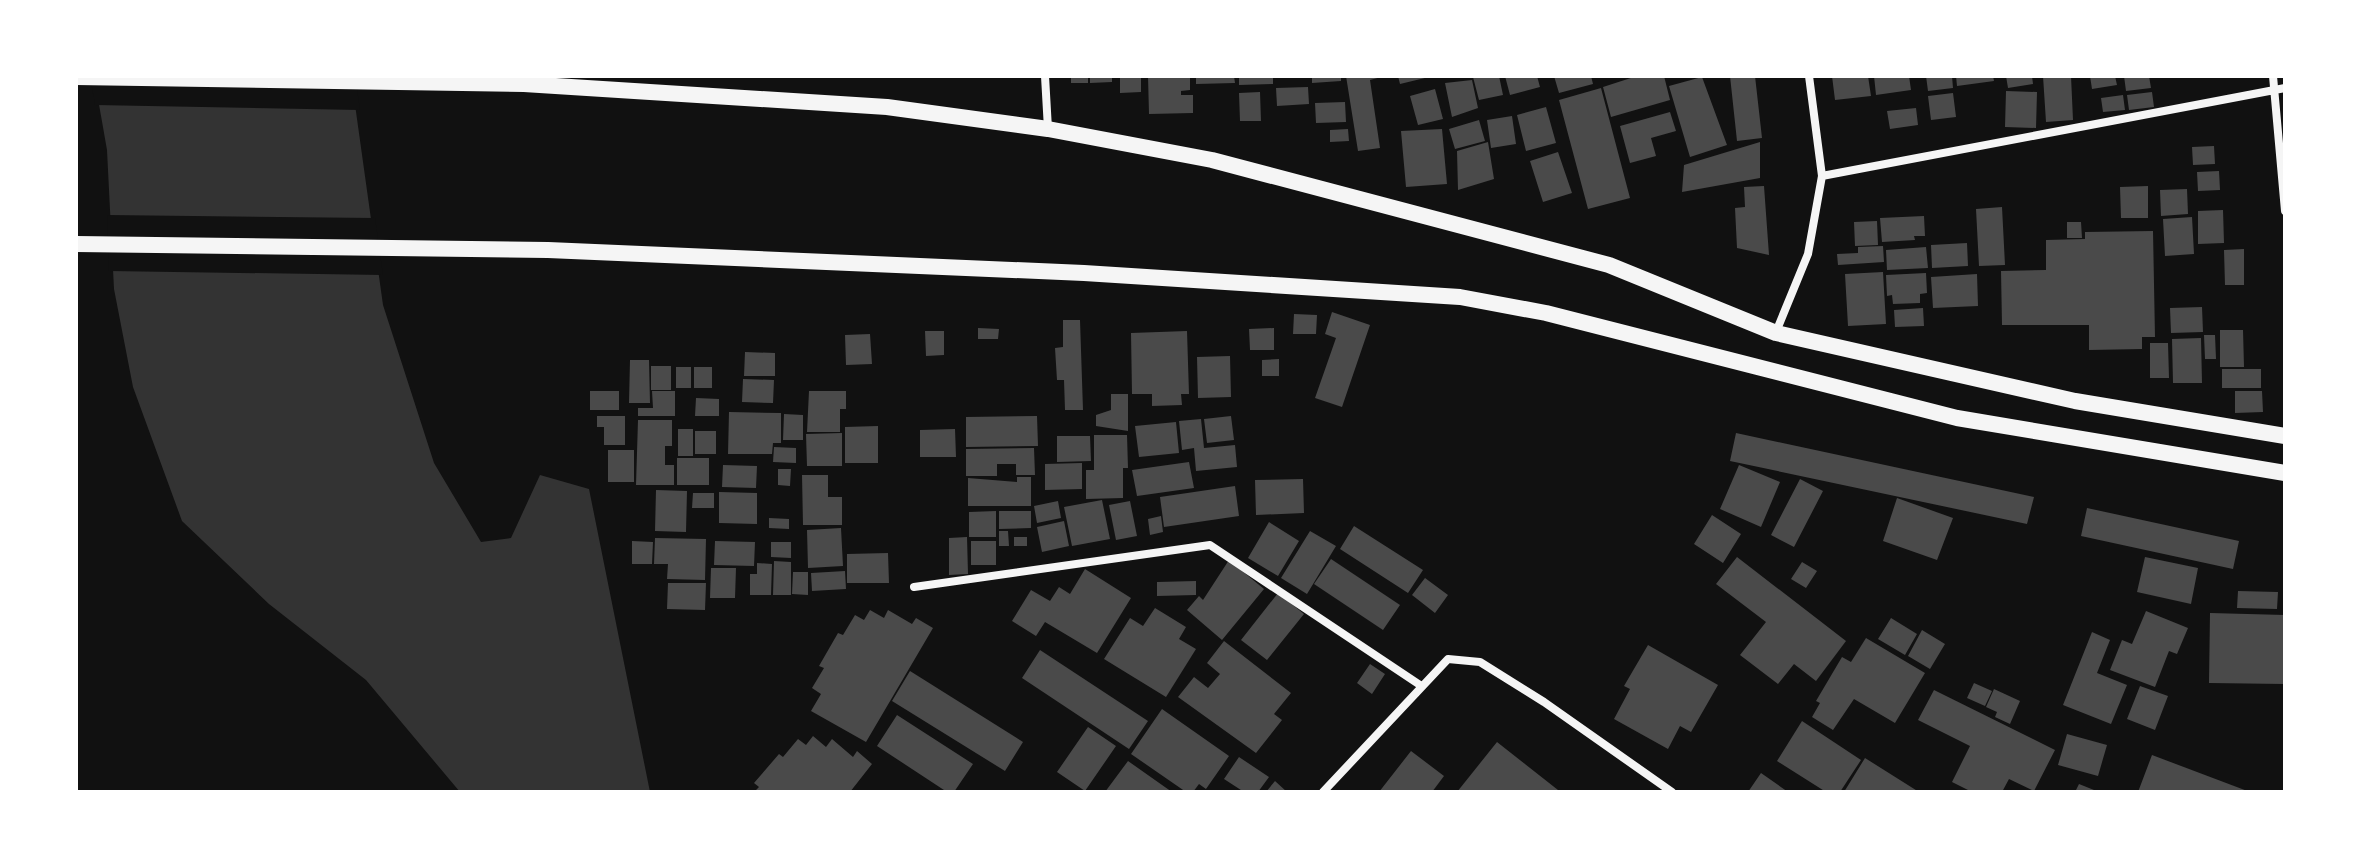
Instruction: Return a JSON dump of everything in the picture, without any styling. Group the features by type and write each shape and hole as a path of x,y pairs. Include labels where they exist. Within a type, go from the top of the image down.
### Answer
{"main road":[{"path":"76,77 524,84 887,107 1048,129 1212,160 1609,265 1776,333 2075,401 2285,436"},
{"path":"76,244 548,250 1084,273 1460,297 1546,313 1957,418 2285,473"}],"street":[{"path":"1045,76 1048,129"},
{"path":"1776,333 1808,254 1822,176 1809,76"},
{"path":"2273,76 2285,211"},
{"path":"1822,176 2285,88"},
{"path":"914,587 1210,545 1420,685"},
{"path":"1323,792 1420,685 1448,659 1480,662 1544,702 1672,792"}],"shaded area":[{"path":"94,76 351,76 383,305 434,463 481,542 511,538 540,475 589,489 650,792 460,792 366,680 269,604 182,521 133,387 114,289 107,150"}],"pier":[{"path":"90,76 355,76 360,110 95,105"},
{"path":"107,215 375,218 383,275 109,271"}],"building":[{"path":"1071,76 1088,76 1088,83 1071,83"},
{"path":"1090,76 1112,76 1112,82 1090,83"},
{"path":"1120,76 1141,76 1141,92 1120,93"},
{"path":"1148,76 1190,76 1190,90 1181,91 1181,95 1193,95 1193,113 1149,114"},
{"path":"1196,76 1234,76 1235,83 1196,84"},
{"path":"1239,76 1273,76 1273,84 1239,85"},
{"path":"1312,76 1341,76 1341,81 1312,83"},
{"path":"1346,76 1385,76 1370,80 1380,148 1358,151"},
{"path":"1398,76 1428,76 1429,77 1400,84"},
{"path":"1499,76 1503,95 1479,100 1473,77"},
{"path":"1505,76 1537,76 1540,87 1510,95"},
{"path":"1554,76 1591,76 1593,84 1559,93"},
{"path":"1637,76 1664,76 1670,100 1611,117 1603,87"},
{"path":"1730,76 1755,76 1762,138 1737,141"},
{"path":"1832,76 1868,76 1871,96 1835,100"},
{"path":"1874,76 1909,76 1911,90 1876,95"},
{"path":"1926,76 1952,76 1953,88 1928,91"},
{"path":"1956,76 1993,76 1994,81 1957,86"},
{"path":"2006,76 2032,76 2033,84 2008,88"},
{"path":"2043,76 2071,76 2073,120 2046,122"},
{"path":"2090,76 2115,76 2117,85 2092,89"},
{"path":"2124,76 2149,76 2151,88 2126,91"},
{"path":"1702,77 1727,145 1690,157 1669,86"},
{"path":"1472,80 1478,108 1452,117 1445,83"},
{"path":"1308,87 1309,104 1277,106 1276,88"},
{"path":"1601,88 1630,198 1588,209 1559,100"},
{"path":"1435,89 1443,119 1418,125 1410,96"},
{"path":"2006,91 2037,92 2036,128 2005,127"},
{"path":"1260,92 1261,121 1240,121 1239,93"},
{"path":"2152,92 2154,107 2129,110 2127,95"},
{"path":"1953,93 1956,117 1931,120 1928,96"},
{"path":"2123,95 2125,110 2103,112 2101,98"},
{"path":"1345,102 1346,122 1316,123 1315,103"},
{"path":"1546,107 1556,143 1526,151 1517,115"},
{"path":"1916,108 1918,125 1890,129 1887,111"},
{"path":"1670,112 1676,131 1651,138 1656,156 1630,163 1620,126"},
{"path":"1512,116 1516,144 1491,148 1487,120"},
{"path":"1479,120 1485,141 1455,149 1449,129"},
{"path":"1348,129 1349,141 1330,142 1330,130"},
{"path":"1442,129 1447,184 1406,187 1401,131"},
{"path":"1488,142 1494,179 1458,190 1457,151"},
{"path":"1760,142 1760,178 1682,192 1684,165"},
{"path":"2214,146 2215,164 2193,165 2192,147"},
{"path":"1558,152 1572,193 1543,202 1530,161"},
{"path":"2219,171 2220,190 2198,191 2197,172"},
{"path":"1764,186 1769,255 1737,248 1735,208 1745,207 1744,187"},
{"path":"2148,186 2148,218 2121,218 2120,187"},
{"path":"2187,189 2188,214 2161,216 2160,190"},
{"path":"2002,207 2005,265 1979,266 1976,209"},
{"path":"2223,210 2224,243 2198,244 2198,211"},
{"path":"1924,216 1925,236 1914,236 1915,240 1882,242 1880,218"},
{"path":"2192,217 2194,254 2165,256 2163,219"},
{"path":"1877,221 1878,245 1855,246 1854,222"},
{"path":"2067,222 2081,222 2082,238 2067,238"},
{"path":"2153,231 2155,337 2142,337 2142,349 2089,350 2089,325 2002,325 2001,271 2046,270 2046,240 2085,239 2085,232"},
{"path":"1967,243 1968,266 1932,268 1931,245"},
{"path":"1883,246 1884,262 1838,265 1837,254 1858,253 1858,247"},
{"path":"1926,247 1928,268 1887,270 1886,250"},
{"path":"2244,249 2244,285 2225,285 2224,250"},
{"path":"1883,272 1886,324 1848,326 1845,274"},
{"path":"1926,273 1927,293 1920,294 1920,303 1893,304 1892,295 1887,296 1886,275"},
{"path":"1977,274 1978,306 1933,308 1931,277"},
{"path":"2202,307 2203,332 2171,333 2170,308"},
{"path":"1923,308 1924,326 1895,327 1894,310"},
{"path":"1332,312 1370,325 1342,407 1315,398 1336,338 1325,334"},
{"path":"1294,314 1317,315 1316,334 1293,334"},
{"path":"1063,320 1080,320 1083,410 1065,410 1064,380 1057,380 1055,348 1063,347"},
{"path":"978,328 999,329 998,339 978,339"},
{"path":"1274,328 1274,350 1250,350 1249,329"},
{"path":"2220,330 2243,330 2244,367 2220,367"},
{"path":"925,331 944,331 944,355 926,356"},
{"path":"1187,331 1189,394 1181,394 1182,405 1152,406 1152,394 1132,394 1131,333"},
{"path":"870,334 872,364 846,365 845,335"},
{"path":"2204,335 2215,335 2216,359 2205,359"},
{"path":"2201,338 2202,383 2173,383 2172,339"},
{"path":"2150,343 2168,343 2169,378 2150,378"},
{"path":"745,352 775,353 775,376 744,376"},
{"path":"1230,356 1231,397 1198,398 1197,357"},
{"path":"1279,359 1279,376 1262,376 1262,360"},
{"path":"630,360 649,360 650,403 629,403"},
{"path":"651,366 671,366 671,390 651,390"},
{"path":"676,367 691,367 691,388 676,388"},
{"path":"694,367 712,367 712,388 694,388"},
{"path":"2222,369 2261,369 2261,388 2222,388"},
{"path":"743,379 774,380 773,403 742,402"},
{"path":"590,391 619,391 619,410 590,410"},
{"path":"652,391 675,391 675,416 638,416 638,408 653,408"},
{"path":"809,391 846,391 846,409 840,409 840,432 807,432"},
{"path":"2235,391 2262,391 2263,412 2235,413"},
{"path":"1111,394 1128,394 1128,431 1096,426 1096,415 1111,410"},
{"path":"696,398 719,399 719,416 695,416"},
{"path":"729,412 781,413 781,443 773,443 772,454 728,454"},
{"path":"784,414 803,415 803,440 783,440"},
{"path":"597,416 625,416 625,445 604,445 604,427 597,427"},
{"path":"1037,416 1038,446 966,447 966,417"},
{"path":"1231,416 1234,440 1207,443 1204,419"},
{"path":"1201,419 1204,448 1235,445 1237,467 1196,471 1194,448 1182,450 1179,421"},
{"path":"638,420 672,420 672,446 665,446 665,465 674,465 674,485 636,485"},
{"path":"1176,422 1179,453 1139,457 1135,426"},
{"path":"878,426 878,463 845,463 845,427"},
{"path":"678,429 693,429 693,456 678,456"},
{"path":"955,429 956,457 920,457 920,430"},
{"path":"695,431 716,431 716,454 695,454"},
{"path":"842,433 842,466 807,466 806,434"},
{"path":"1736,433 2034,497 2027,524 1730,461"},
{"path":"1094,435 1127,435 1128,468 1123,468 1123,498 1086,499 1086,470 1094,470"},
{"path":"1057,436 1090,436 1091,461 1057,462"},
{"path":"774,447 796,448 796,463 773,462"},
{"path":"1034,448 1035,475 1016,475 1016,464 997,464 997,476 966,476 966,449"},
{"path":"608,450 634,450 634,482 608,482"},
{"path":"677,458 709,458 709,485 677,485"},
{"path":"1189,462 1194,488 1137,496 1132,470"},
{"path":"1082,463 1082,489 1045,490 1045,464"},
{"path":"723,465 757,466 756,488 722,487"},
{"path":"1739,465 1780,482 1761,527 1720,509"},
{"path":"778,469 791,469 790,486 778,485"},
{"path":"802,475 828,475 828,497 842,497 842,525 803,525"},
{"path":"1017,477 1031,477 1031,506 968,506 968,478 1017,482"},
{"path":"1303,479 1304,513 1256,515 1255,480"},
{"path":"1800,479 1823,491 1794,547 1771,535"},
{"path":"1235,486 1239,516 1164,527 1160,497"},
{"path":"656,490 687,491 686,532 655,531"},
{"path":"719,492 757,493 757,524 719,523"},
{"path":"693,493 714,493 714,508 692,508"},
{"path":"1897,498 1953,518 1937,560 1883,541"},
{"path":"1102,500 1110,539 1072,546 1064,507"},
{"path":"1058,501 1061,518 1037,523 1034,506"},
{"path":"1130,501 1137,536 1116,540 1109,505"},
{"path":"2087,508 2239,541 2233,569 2081,536"},
{"path":"996,511 996,537 969,537 969,512"},
{"path":"999,511 1031,511 1031,528 999,529"},
{"path":"1712,515 1741,534 1723,563 1694,544"},
{"path":"1161,516 1163,532 1150,535 1148,519"},
{"path":"769,518 789,519 789,529 769,528"},
{"path":"1064,521 1069,546 1042,552 1037,527"},
{"path":"1269,522 1299,541 1278,576 1248,558"},
{"path":"1354,526 1423,570 1408,593 1340,549"},
{"path":"841,528 843,566 808,568 807,530"},
{"path":"999,531 1008,531 1009,546 999,546"},
{"path":"1310,531 1336,546 1307,594 1281,578"},
{"path":"967,537 968,574 949,575 949,538"},
{"path":"1014,537 1027,537 1027,546 1014,546"},
{"path":"655,538 706,539 705,580 667,579 668,564 654,564"},
{"path":"632,541 653,542 652,564 632,564"},
{"path":"715,541 755,542 754,566 714,565"},
{"path":"971,541 996,541 996,565 971,565"},
{"path":"771,542 791,542 791,558 771,557"},
{"path":"888,553 889,583 847,583 847,554"},
{"path":"1737,557 1846,641 1816,681 1794,664 1778,684 1740,655 1766,622 1716,584"},
{"path":"2145,557 2198,568 2191,604 2137,592"},
{"path":"1331,559 1400,605 1383,630 1314,584"},
{"path":"1229,560 1264,589 1222,640 1187,610 1199,596 1203,600"},
{"path":"774,561 791,562 791,595 773,595"},
{"path":"1802,562 1817,571 1806,588 1791,579"},
{"path":"757,563 772,564 771,595 750,595 750,574 757,574"},
{"path":"711,568 736,568 735,598 710,598"},
{"path":"1085,569 1131,598 1097,653 1045,622 1036,636 1012,621 1031,590 1050,601 1059,587 1070,594"},
{"path":"845,571 846,589 812,591 811,573"},
{"path":"793,572 808,572 808,595 792,594"},
{"path":"1425,578 1448,595 1435,613 1412,595"},
{"path":"1196,581 1196,595 1157,596 1157,582"},
{"path":"668,583 706,583 705,610 667,609"},
{"path":"2238,591 2278,592 2277,609 2237,608"},
{"path":"1278,593 1304,614 1267,660 1241,640"},
{"path":"1155,608 1186,627 1179,639 1196,649 1166,697 1104,659 1130,618 1143,626"},
{"path":"870,610 884,618 888,610 912,624 916,618 933,628 866,742 811,711 821,694 812,688 824,668 819,666 838,633 843,635 855,615 864,620"},
{"path":"2146,611 2188,628 2177,654 2169,651 2155,687 2110,670 2122,640 2132,644"},
{"path":"2210,613 2285,615 2285,684 2209,683"},
{"path":"1891,618 1917,634 1905,655 1878,639"},
{"path":"1922,630 1945,644 1930,669 1908,656"},
{"path":"2092,632 2110,640 2097,673 2127,685 2111,724 2063,705"},
{"path":"1866,638 1925,673 1895,723 1854,699 1833,730 1812,717 1820,703 1816,701 1842,657 1851,662"},
{"path":"1224,641 1291,693 1274,714 1282,720 1256,753 1178,697 1194,677 1208,688 1220,674 1207,663"},
{"path":"1648,645 1718,685 1691,732 1680,726 1668,749 1614,719 1630,689 1624,686"},
{"path":"1040,650 1148,721 1129,749 1022,678"},
{"path":"1370,664 1385,674 1372,694 1357,683"},
{"path":"910,671 1023,742 1005,771 892,701"},
{"path":"1974,683 1992,691 1985,706 1967,698"},
{"path":"2140,686 2168,696 2155,730 2127,719"},
{"path":"1994,689 2020,701 2010,724 1995,717 1997,712 1986,707"},
{"path":"1934,690 2055,750 2034,791 2009,779 2002,792 1972,792 1952,782 1970,746 1918,720"},
{"path":"1162,709 1229,756 1206,789 1199,784 1193,792 1186,792 1131,754"},
{"path":"897,715 973,764 954,792 947,792 877,746"},
{"path":"1802,721 1861,760 1840,792 1826,792 1777,761"},
{"path":"1088,727 1116,746 1085,791 1057,772"},
{"path":"2067,734 2107,745 2098,776 2058,765"},
{"path":"813,736 826,747 832,739 853,757 857,751 872,764 850,792 754,792 759,787 754,783 779,754 783,757 798,739 806,745"},
{"path":"1497,742 1558,790 1557,792 1457,792"},
{"path":"1411,751 1444,776 1432,792 1379,792"},
{"path":"2152,755 2250,792 2138,792"},
{"path":"1239,757 1269,777 1258,792 1244,792 1224,779"},
{"path":"1865,758 1919,792 1844,792"},
{"path":"1128,761 1172,792 1105,792"},
{"path":"1761,773 1788,792 1748,792"},
{"path":"1275,781 1287,792 1266,792"},
{"path":"2079,784 2099,792 2075,792"}]}
